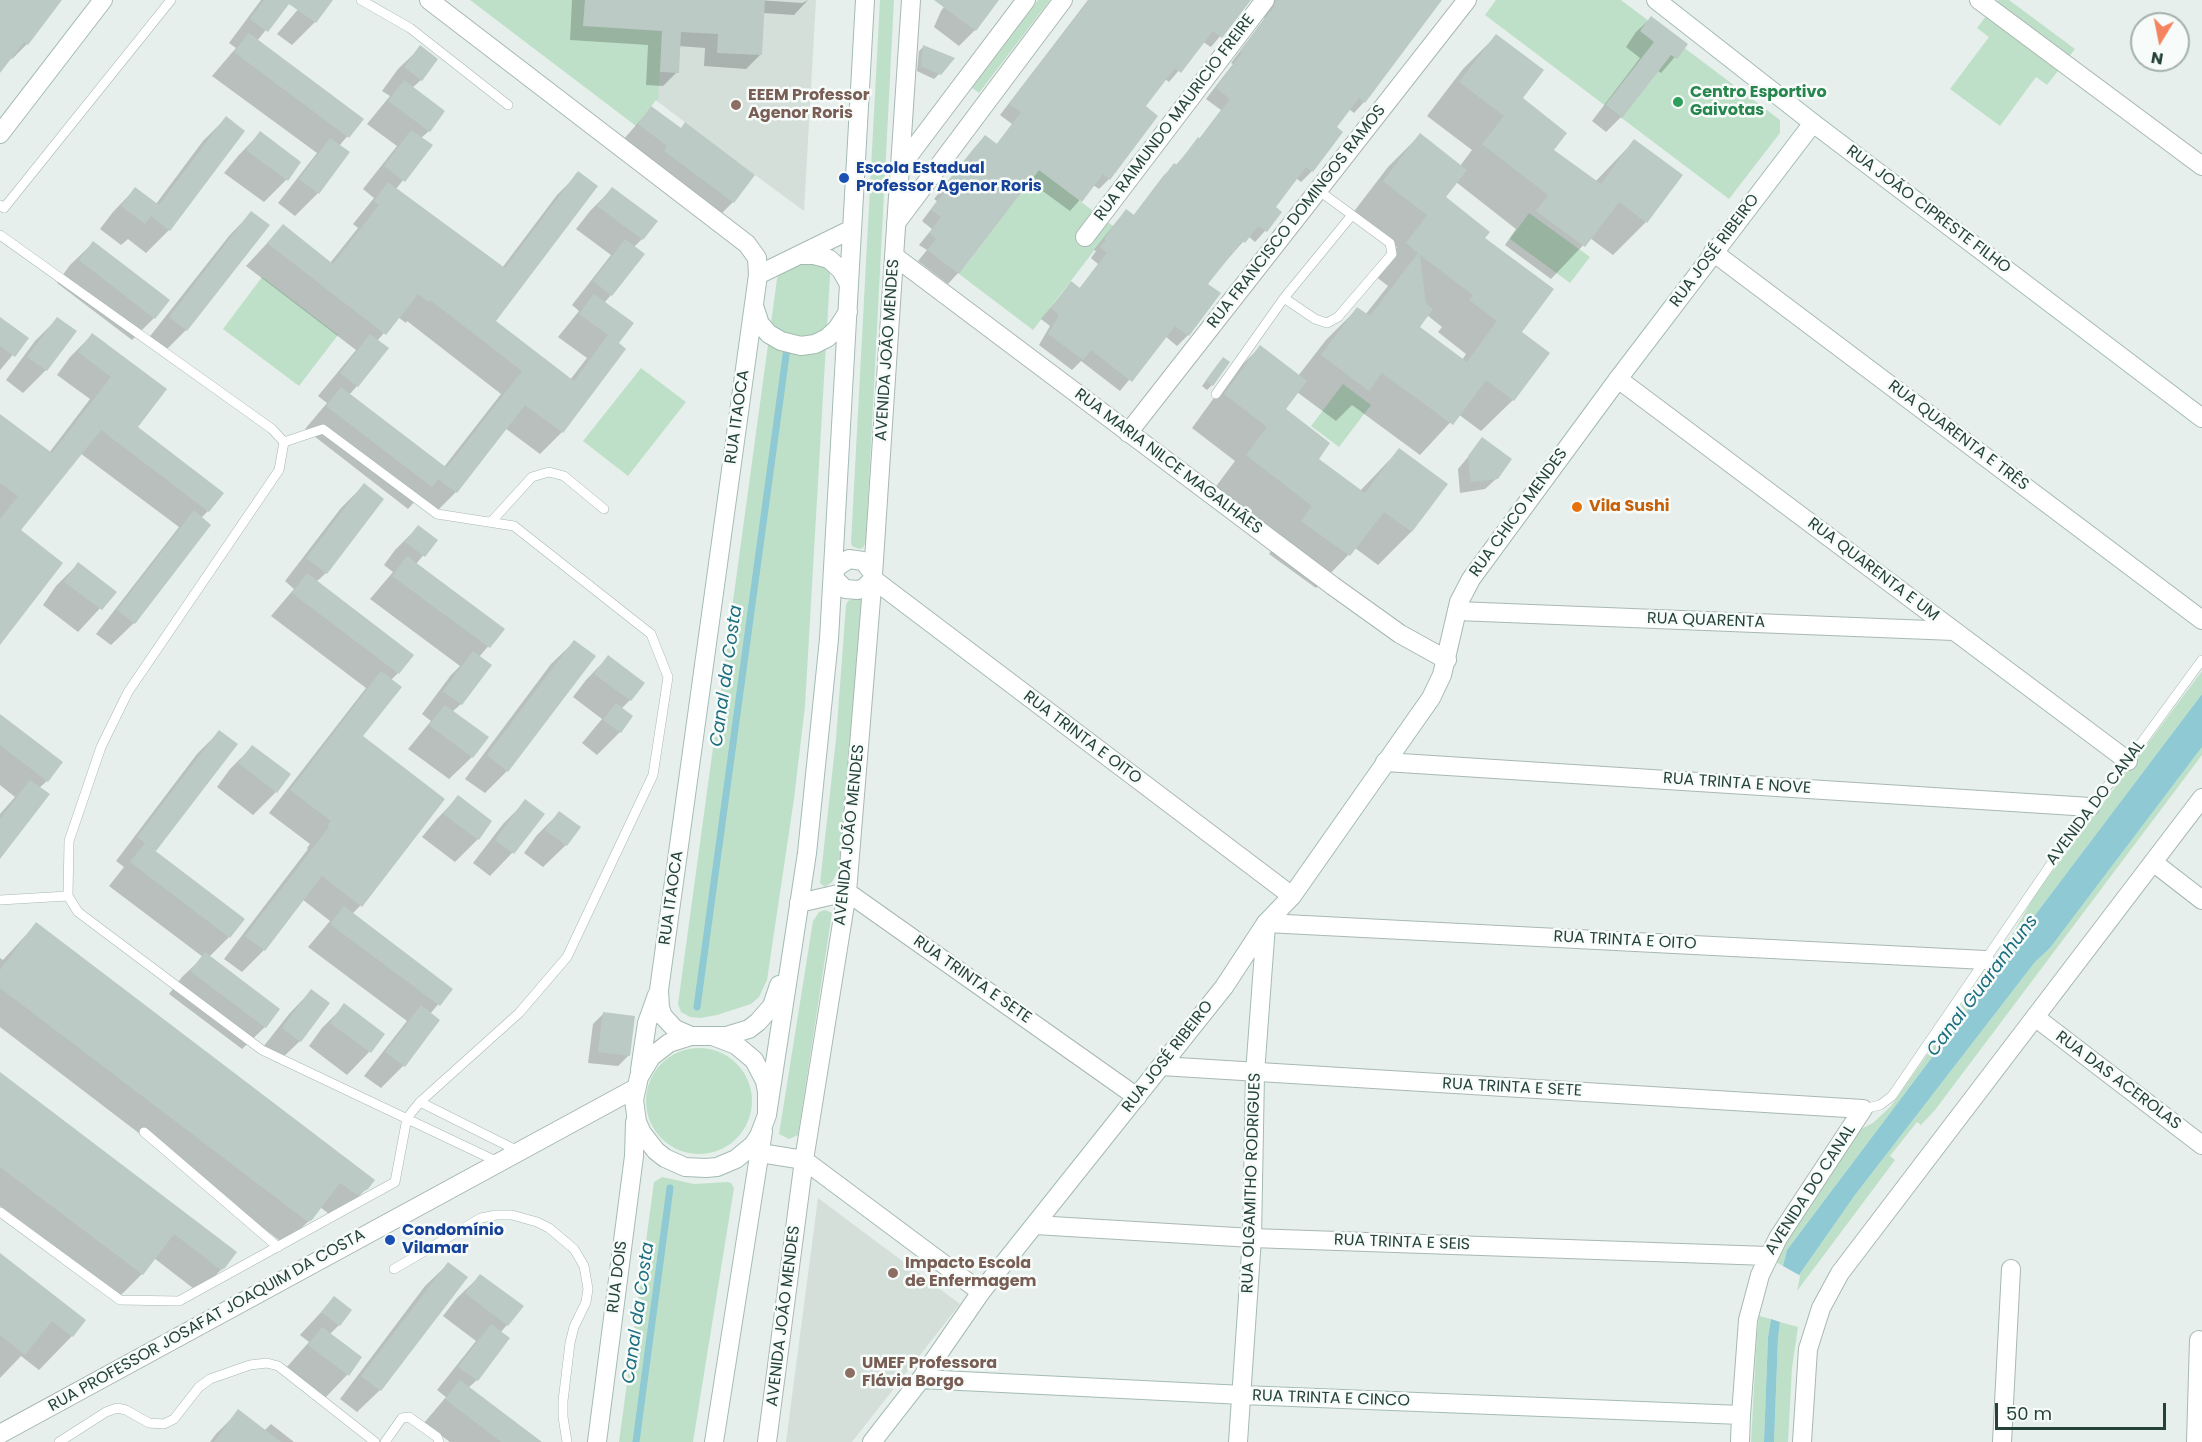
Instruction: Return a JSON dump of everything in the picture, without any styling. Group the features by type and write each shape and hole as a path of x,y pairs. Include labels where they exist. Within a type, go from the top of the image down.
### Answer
{"street":[{"path":"0,134 103,0"},
{"name":"RUA ITAOCA","path":"429,0 747,244 757,258 758,275 659,990"},
{"path":"856,591 872,572 855,556 848,311 865,0"},
{"path":"911,0 903,123 926,132 947,134 967,126"},
{"path":"900,167 1026,0"},
{"path":"896,223 1063,0"},
{"name":"RUA RAIMUNDO MAURICIO FREIRE","path":"1085,237 1265,0"},
{"name":"RUA FRANCISCO DOMINGOS RAMOS","path":"1128,433 1467,0"},
{"name":"RUA JOÃO CIPRESTE FILHO","path":"1656,0 2202,418"},
{"path":"1979,0 2202,166"},
{"path":"954,94 978,111"},
{"name":"AVENIDA JOÃO MENDES","path":"856,591 834,573 837,567 855,556 894,256 903,123"},
{"name":"RUA JOSÉ RIBEIRO","path":"1618,379 1814,123"},
{"path":"758,275 852,229"},
{"name":"RUA QUARENTA E TRÊS","path":"1713,252 2202,620"},
{"path":"797,256 814,255 829,259 841,270 849,284"},
{"name":"RUA MARIA NILCE MAGALHÃES","path":"894,256 1391,628 1447,660"},
{"path":"754,304 760,324 769,334 794,345 815,344 827,338 837,329 848,311"},
{"name":"RUA CHICO MENDES","path":"1447,660 1459,602 1471,579 1618,379"},
{"name":"RUA QUARENTA E UM","path":"1618,379 2128,761"},
{"name":"AVENIDA JOÃO MENDES","path":"767,1442 804,1161 847,892 856,591"},
{"name":"AVENIDA JOÃO MENDES","path":"714,1442 800,903 821,726 856,591"},
{"name":"RUA TRINTA E OITO","path":"856,591 1292,896"},
{"name":"RUA QUARENTA","path":"1457,611 1954,631"},
{"name":"RUA JOSÉ RIBEIRO","path":"872,1442 921,1379 981,1292 1224,987 1266,923 1292,896 1431,698 1447,660"},
{"name":"RUA TRINTA E NOVE","path":"1384,762 2090,807"},
{"path":"1802,1442 1808,1349 1830,1290 1846,1265 2202,798"},
{"path":"2153,862 2202,900"},
{"path":"800,903 847,892"},
{"name":"RUA TRINTA E SETE","path":"847,892 1137,1097"},
{"name":"RUA TRINTA E OITO","path":"1266,923 1985,960"},
{"name":"RUA OLGAMITHO RODRIGUES","path":"1238,1442 1252,1238 1255,1073 1266,923"},
{"path":"637,1083 651,1057 669,1043 691,1036 726,1036 749,1029 766,1014 777,996 794,941"},
{"path":"659,990 663,1016 675,1029 691,1036"},
{"path":"637,1083 647,1023 659,990"},
{"name":"RUA DAS ACEROLAS","path":"2035,1017 2202,1145"},
{"path":"635,1111 642,1133 656,1151 675,1163 695,1168 717,1167 736,1159 753,1144 765,1121 768,1104 765,1081 754,1060 736,1045 715,1036"},
{"name":"RUA TRINTA E SETE","path":"1161,1066 1863,1109"},
{"name":"RUA DOIS","path":"597,1442 634,1156 637,1083"},
{"name":"RUA PROFESSOR JOSAFAT JOAQUIM DA COSTA","path":"0,1434 519,1152 637,1083"},
{"name":"AVENIDA DO CANAL","path":"1740,1442 1748,1320 1753,1297 1768,1256 1863,1109"},
{"path":"760,1153 804,1161 981,1292"},
{"name":"RUA TRINTA E SEIS","path":"1035,1225 1252,1238 1768,1256"},
{"path":"2002,1442 2011,1269"},
{"path":"2196,1442 2199,1340"},
{"name":"RUA TRINTA E CINCO","path":"921,1379 1243,1395 1741,1415"}],"lane":[{"path":"1,209 171,0"},
{"path":"361,0 410,28 508,105"},
{"path":"1284,298 1316,319 1327,323 1338,317 1392,254 1390,243 1318,190"},
{"path":"1216,394 1284,298 1352,215"},
{"path":"0,235 273,429 284,442"},
{"path":"0,1212 120,1300 179,1301 395,1182 407,1118 420,1102 519,1013 567,957 653,775 668,677 651,634 514,526 437,514 323,429 284,442"},
{"path":"284,442 279,470 128,692 101,747 69,841 68,896 78,912 262,1050 498,1162"},
{"path":"491,522 532,477 549,471 564,476 604,509"},
{"name":"AVENIDA DO CANAL","path":"1863,1109 1880,1105 1892,1096 2090,807 2128,761 2202,660"},
{"path":"0,900 68,896"},
{"path":"420,1102 519,1152"},
{"path":"144,1132 278,1246"},
{"path":"394,1269 481,1218 496,1215 512,1215 537,1222 549,1228 574,1249 584,1266 588,1289 586,1302 574,1327 570,1343 562,1417 567,1442"},
{"path":"59,1442 106,1412 117,1408 126,1410 149,1423 164,1424 174,1419 199,1387 210,1379 259,1363 278,1366 375,1442"},
{"path":"385,1442 402,1418 409,1417 437,1437 439,1442"}],"shaded area":[{"name":"EEEM Professor Agenor Roris","path":"523,0 816,0 804,211 755,175"},
{"name":"UMEF Professora Flávia Borgo","path":"818,1198 960,1304 852,1442 786,1442"}],"green space":[{"path":"470,0 585,0 583,25 662,31 658,101 656,100 636,126"},
{"path":"880,0 894,0 866,541 863,548 859,549 851,543"},
{"path":"1038,0 1050,0 979,93 971,87"},
{"name":"Centro Esportivo Gaivotas","path":"1496,0 1621,0 1780,120 1780,133 1729,199 1485,15"},
{"path":"1998,0 2009,0 2075,49 2047,85 2036,77 2000,126 1950,89 1989,37 1977,28"},
{"path":"1039,170 1113,226 1033,330 959,274"},
{"path":"1529,213 1590,257 1570,283 1510,239"},
{"path":"832,241 805,706 794,799 767,980 759,997 751,1004 717,1015 690,1017 681,1012 678,1004 777,279 781,271"},
{"path":"262,277 338,335 299,386 223,329"},
{"path":"641,368 686,402 628,476 583,441"},
{"path":"1343,384 1371,405 1339,447 1311,426"},
{"path":"857,597 863,601 839,869 832,882 825,887 820,883 836,739 846,605 848,601"},
{"path":"2202,671 2202,694 1787,1250 1783,1266 1776,1262 1855,1132 1873,1123 1891,1106 2015,930 2036,893"},
{"path":"2202,747 2202,755 1935,1110 1921,1125 1917,1122 1890,1156 1895,1160 1797,1291 1799,1275 1855,1195 2035,962 2050,948"},
{"path":"825,910 832,913 798,1135 789,1139 779,1134 813,921 819,912"},
{"path":"699,1048 719,1052 736,1064 748,1081 752,1101 748,1121 736,1138 719,1150 699,1154 679,1150 662,1138 650,1121 646,1101 650,1081 662,1064 679,1052"},
{"path":"662,1177 694,1184 728,1182 734,1188 693,1442 619,1442 654,1182"},
{"path":"1759,1316 1771,1319 1768,1337 1764,1442 1751,1442 1757,1334"},
{"path":"1780,1322 1798,1327 1792,1368 1788,1442 1774,1442"}],"water":[{"path":"2202,694 2202,747 2050,948 2035,962 1855,1195 1799,1275 1783,1266 1787,1250"},
{"path":"1771,1319 1780,1322 1774,1442 1764,1442 1768,1337"}],"building":[{"path":"0,0 62,0 28,45 24,42 0,73"},
{"path":"264,0 333,0 316,23 289,4 268,32 250,19"},
{"path":"585,0 765,0 762,55 717,53 718,34 681,32 679,73 660,72 662,31 583,26"},
{"path":"934,0 999,0 976,31"},
{"path":"1089,0 1251,0 1222,38 1213,31 1181,73 1175,68 1146,106 1158,116 1110,180 1103,174 1082,202 1039,170 959,274 927,250 936,239 929,233 941,217 931,210 946,190 943,187 985,135 997,144 1021,112 1009,104"},
{"path":"1276,0 1442,0 1365,103 1359,98 1337,127 1343,132 1313,172 1306,167 1276,207 1282,212 1267,232 1258,226 1245,243 1242,241 1208,284 1221,293 1189,336 1175,326 1132,382 1091,350 1083,360 1048,334 1059,315 1051,308 1071,281 1080,288 1107,253 1100,247 1126,209 1134,215 1174,163 1177,165 1198,137 1200,139 1230,99 1216,88 1242,53 1240,51 1274,7"},
{"path":"1651,16 1688,44 1677,59 1671,55 1622,118 1605,105 1654,42 1640,31"},
{"path":"249,33 364,119 349,138 234,52"},
{"path":"1496,34 1544,70 1523,98 1567,133 1554,150 1601,184 1634,139 1683,175 1647,223 1619,202 1585,247 1536,211 1548,195 1482,144 1504,116 1459,82"},
{"path":"420,45 438,59 422,81 404,67"},
{"path":"923,45 955,58 941,75 921,66"},
{"path":"404,80 445,111 430,132 388,101"},
{"path":"651,106 681,128 685,122 755,175 734,203 664,151 667,146 638,124"},
{"path":"226,116 245,131 170,231 151,216 145,224 121,206 135,187 159,205"},
{"path":"411,130 433,145 405,182 384,166"},
{"path":"260,131 301,162 288,181 246,150"},
{"path":"1420,133 1467,170 1446,197 1490,232 1485,238 1554,289 1522,332 1550,353 1514,401 1486,380 1453,425 1382,373 1369,391 1321,355 1357,307 1370,316 1418,253 1406,243 1427,215 1383,181","holes":["1420,255 1473,295 1469,300 1497,321 1467,362 1420,327 1433,309 1426,304"]},
{"path":"330,138 350,152 319,194 299,179"},
{"path":"578,171 598,186 496,321 574,381 608,335 579,314 594,294 634,323 619,343 626,349 563,433 525,405 457,493 438,479 522,371 430,300 429,302 418,294 386,335 267,243 283,224 333,264 379,205 374,201 388,182 505,268"},
{"path":"612,187 658,221 643,240 597,206"},
{"path":"251,211 270,225 187,331 169,317"},
{"path":"625,239 645,254 612,296 593,281"},
{"path":"93,241 170,300 155,319 79,260"},
{"path":"0,317 29,338 15,357 0,346"},
{"path":"57,317 77,331 47,371 27,357"},
{"path":"92,333 167,389 138,427 224,493 209,512 101,430 21,530 63,563 0,645 0,519 18,496 0,483 0,414 52,453 111,377 78,352"},
{"path":"370,334 389,348 358,387 340,373"},
{"path":"1260,345 1307,381 1286,409 1330,443 1319,459 1365,493 1399,448 1448,484 1412,532 1384,512 1350,556 1301,521 1312,506 1246,455 1267,427 1224,394"},
{"path":"1223,357 1230,362 1213,386 1206,380"},
{"path":"341,387 447,468 432,487 326,406"},
{"path":"1482,437 1512,459 1498,479 1471,482 1468,456"},
{"path":"364,483 384,499 327,574 306,558"},
{"path":"194,510 211,525 135,624 117,610"},
{"path":"418,525 438,540 425,557 405,542"},
{"path":"407,556 505,629 490,648 392,576"},
{"path":"78,562 117,592 102,610 64,582"},
{"path":"307,573 414,655 399,674 292,593"},
{"path":"574,640 596,656 508,772 487,755"},
{"path":"473,651 492,665 462,705 443,691"},
{"path":"608,655 645,683 631,701 594,674"},
{"path":"381,671 402,687 363,736 445,799 362,907 322,876 265,951 245,936 329,827 331,821 290,790"},
{"path":"616,703 633,716 621,733 603,720"},
{"path":"445,705 489,737 473,758 429,725"},
{"path":"0,714 63,762 48,782 0,745"},
{"path":"219,730 238,744 156,851 137,837"},
{"path":"252,745 291,774 277,793 238,763"},
{"path":"30,780 50,794 0,859 0,819"},
{"path":"458,795 492,821 479,840 443,814"},
{"path":"525,799 545,814 514,854 495,840"},
{"path":"559,811 581,827 567,846 545,830"},
{"path":"145,843 245,919 230,938 130,862"},
{"path":"344,906 453,989 440,1006 330,924"},
{"path":"36,922 375,1180 368,1189 357,1195 340,1183 312,1220 308,1222 0,988 0,970"},
{"path":"205,952 280,1009 266,1028 190,971"},
{"path":"311,989 330,1003 301,1042 282,1028"},
{"path":"344,1003 385,1034 371,1053 330,1023"},
{"path":"421,1005 440,1020 405,1067 385,1052"},
{"path":"603,1012 635,1016 630,1056 598,1052"},
{"path":"0,1072 237,1252 225,1268 221,1270 174,1234 143,1275 0,1167"},
{"path":"0,1253 86,1320 73,1337 52,1321 25,1355 0,1335"},
{"path":"448,1262 468,1277 381,1391 361,1376"},
{"path":"480,1274 524,1306 508,1326 465,1293"},
{"path":"334,1296 352,1310 340,1326 321,1312"},
{"path":"491,1324 510,1338 478,1381 458,1367"},
{"path":"322,1327 362,1357 349,1376 308,1345"},
{"path":"460,1380 542,1442 501,1442 445,1399"},
{"path":"238,1409 281,1442 214,1442"}],"waterway":[{"name":"Canal da Costa","path":"697,1007 787,348"},
{"name":"Canal da Costa","path":"636,1442 670,1188"}],"place":[{"name":"Centro Esportivo Gaivotas","path":"1678,102"},
{"name":"EEEM Professor Agenor Roris","path":"736,105"},
{"name":"Escola Estadual Professor Agenor Roris","path":"844,178"},
{"name":"Vila Sushi","path":"1577,507"},
{"name":"Condomínio Vilamar","path":"390,1240"},
{"name":"Impacto Escola de Enfermagem","path":"893,1273"},
{"name":"UMEF Professora Flávia Borgo","path":"850,1373"}],"water label":[{"name":"Canal Guaranhuns","path":"1983,986"}]}
